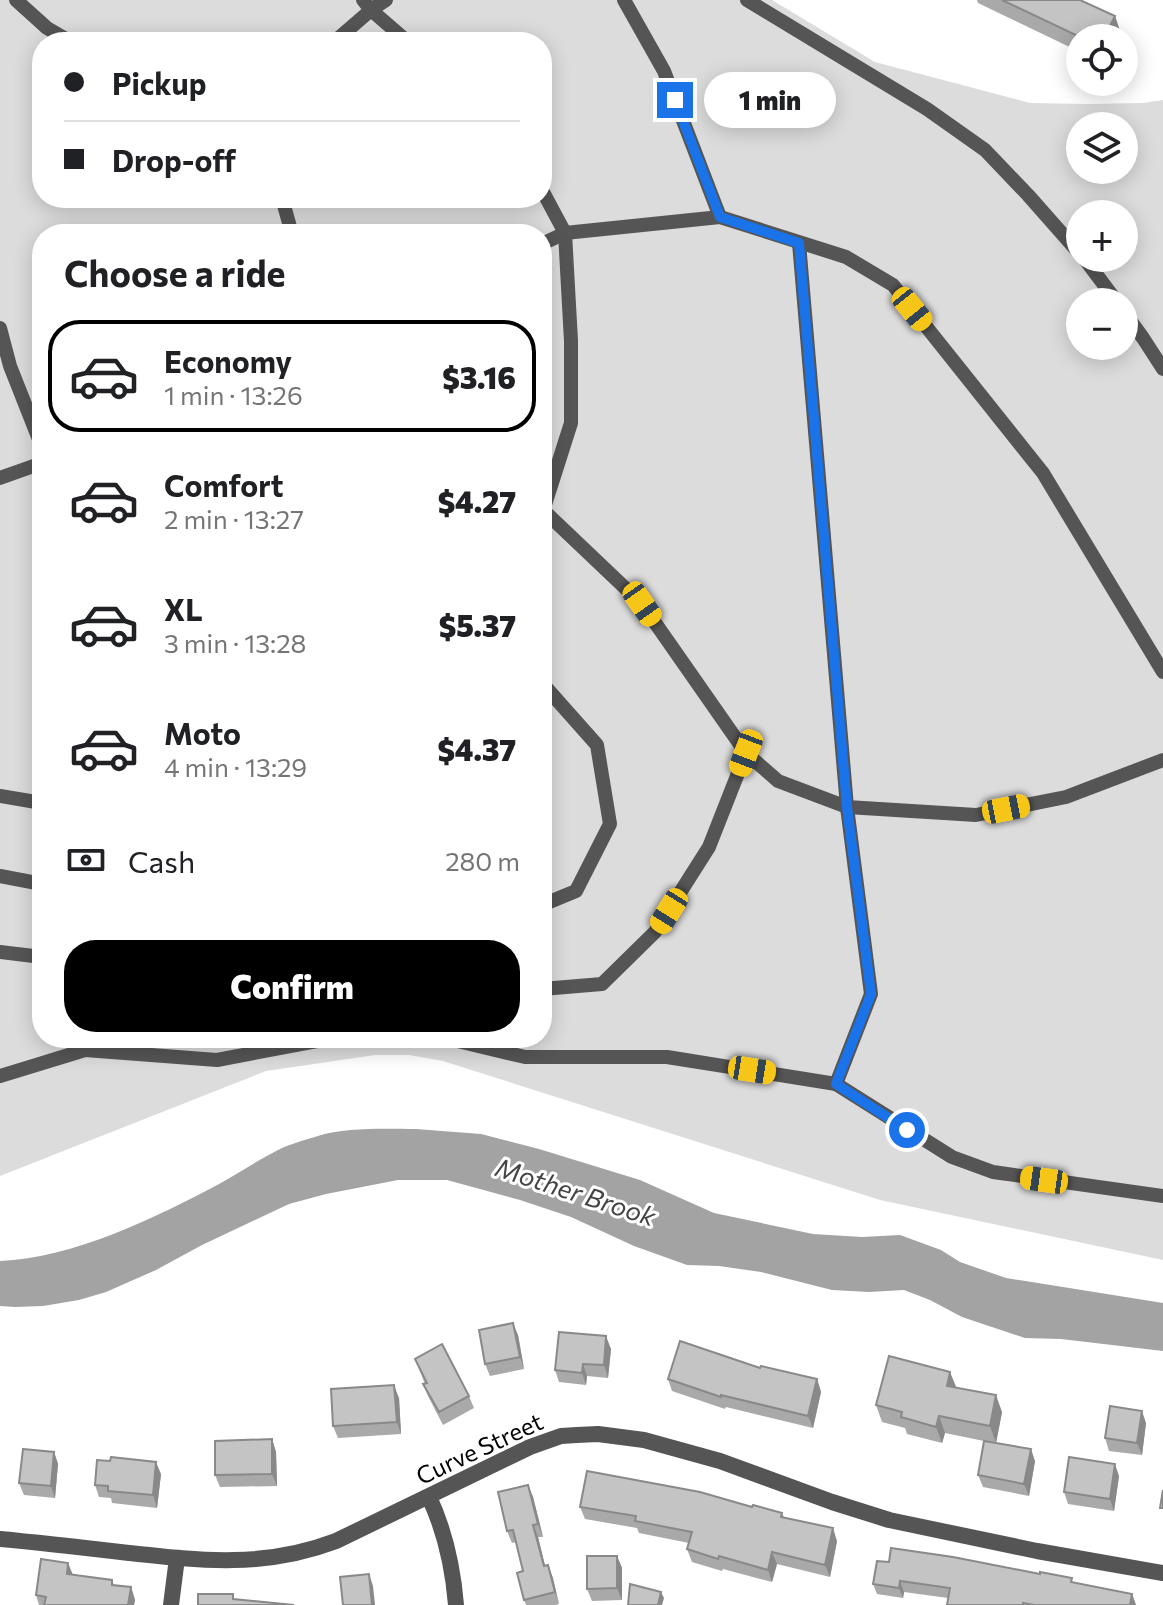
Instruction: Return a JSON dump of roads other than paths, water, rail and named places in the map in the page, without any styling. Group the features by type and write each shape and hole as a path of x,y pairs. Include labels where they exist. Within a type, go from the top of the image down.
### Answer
{"street":[{"name":"Curve Street","path":"0,1539 177,1558 236,1561 297,1553 336,1541 546,1440 577,1435 609,1435 697,1453 889,1520 1163,1573"},
{"path":"429,1497 446,1543 456,1605"},
{"path":"171,1605 177,1558"}],"lane":[{"path":"16,0 54,32"},
{"path":"343,32 367,5 386,0"},
{"path":"624,0 664,71 720,217"},
{"path":"747,0 927,109 985,150 1066,238"},
{"path":"367,5 397,32"},
{"path":"552,208 565,233 571,341 571,423 552,481"},
{"path":"552,239 565,233 720,217 846,257 893,285 1043,473 1163,672"},
{"path":"799,243 847,807 871,994 836,1084"},
{"path":"1094,272 1106,288"},
{"path":"0,328 10,366 32,422"},
{"path":"1138,332 1163,369"},
{"path":"0,478 32,467"},
{"path":"552,520 642,604 746,753 778,781 847,807 976,815 1066,797 1163,760"},
{"path":"552,694 597,745 610,824 576,891 552,901"},
{"path":"552,988 602,984 655,932 709,847 746,753"},
{"path":"0,796 32,801"},
{"path":"0,876 32,882"},
{"path":"0,952 32,956"},
{"path":"0,1076 77,1048"},
{"path":"120,1048 217,1060 280,1048"},
{"path":"487,1048 525,1057 667,1057 836,1084 952,1157 993,1172 1163,1196"}],"water":[{"name":"Mother Brook","path":"416,1129 481,1134 539,1149 640,1180 714,1213 813,1234 862,1237 900,1235 941,1250 960,1262 1006,1278 1163,1303 1163,1351 1025,1338 962,1317 904,1290 832,1290 761,1272 687,1265 634,1246 571,1217 447,1180 398,1180 289,1204 106,1292 43,1306 0,1306 0,1261 56,1252 113,1234 168,1210 278,1150 303,1141 341,1131"}]}
